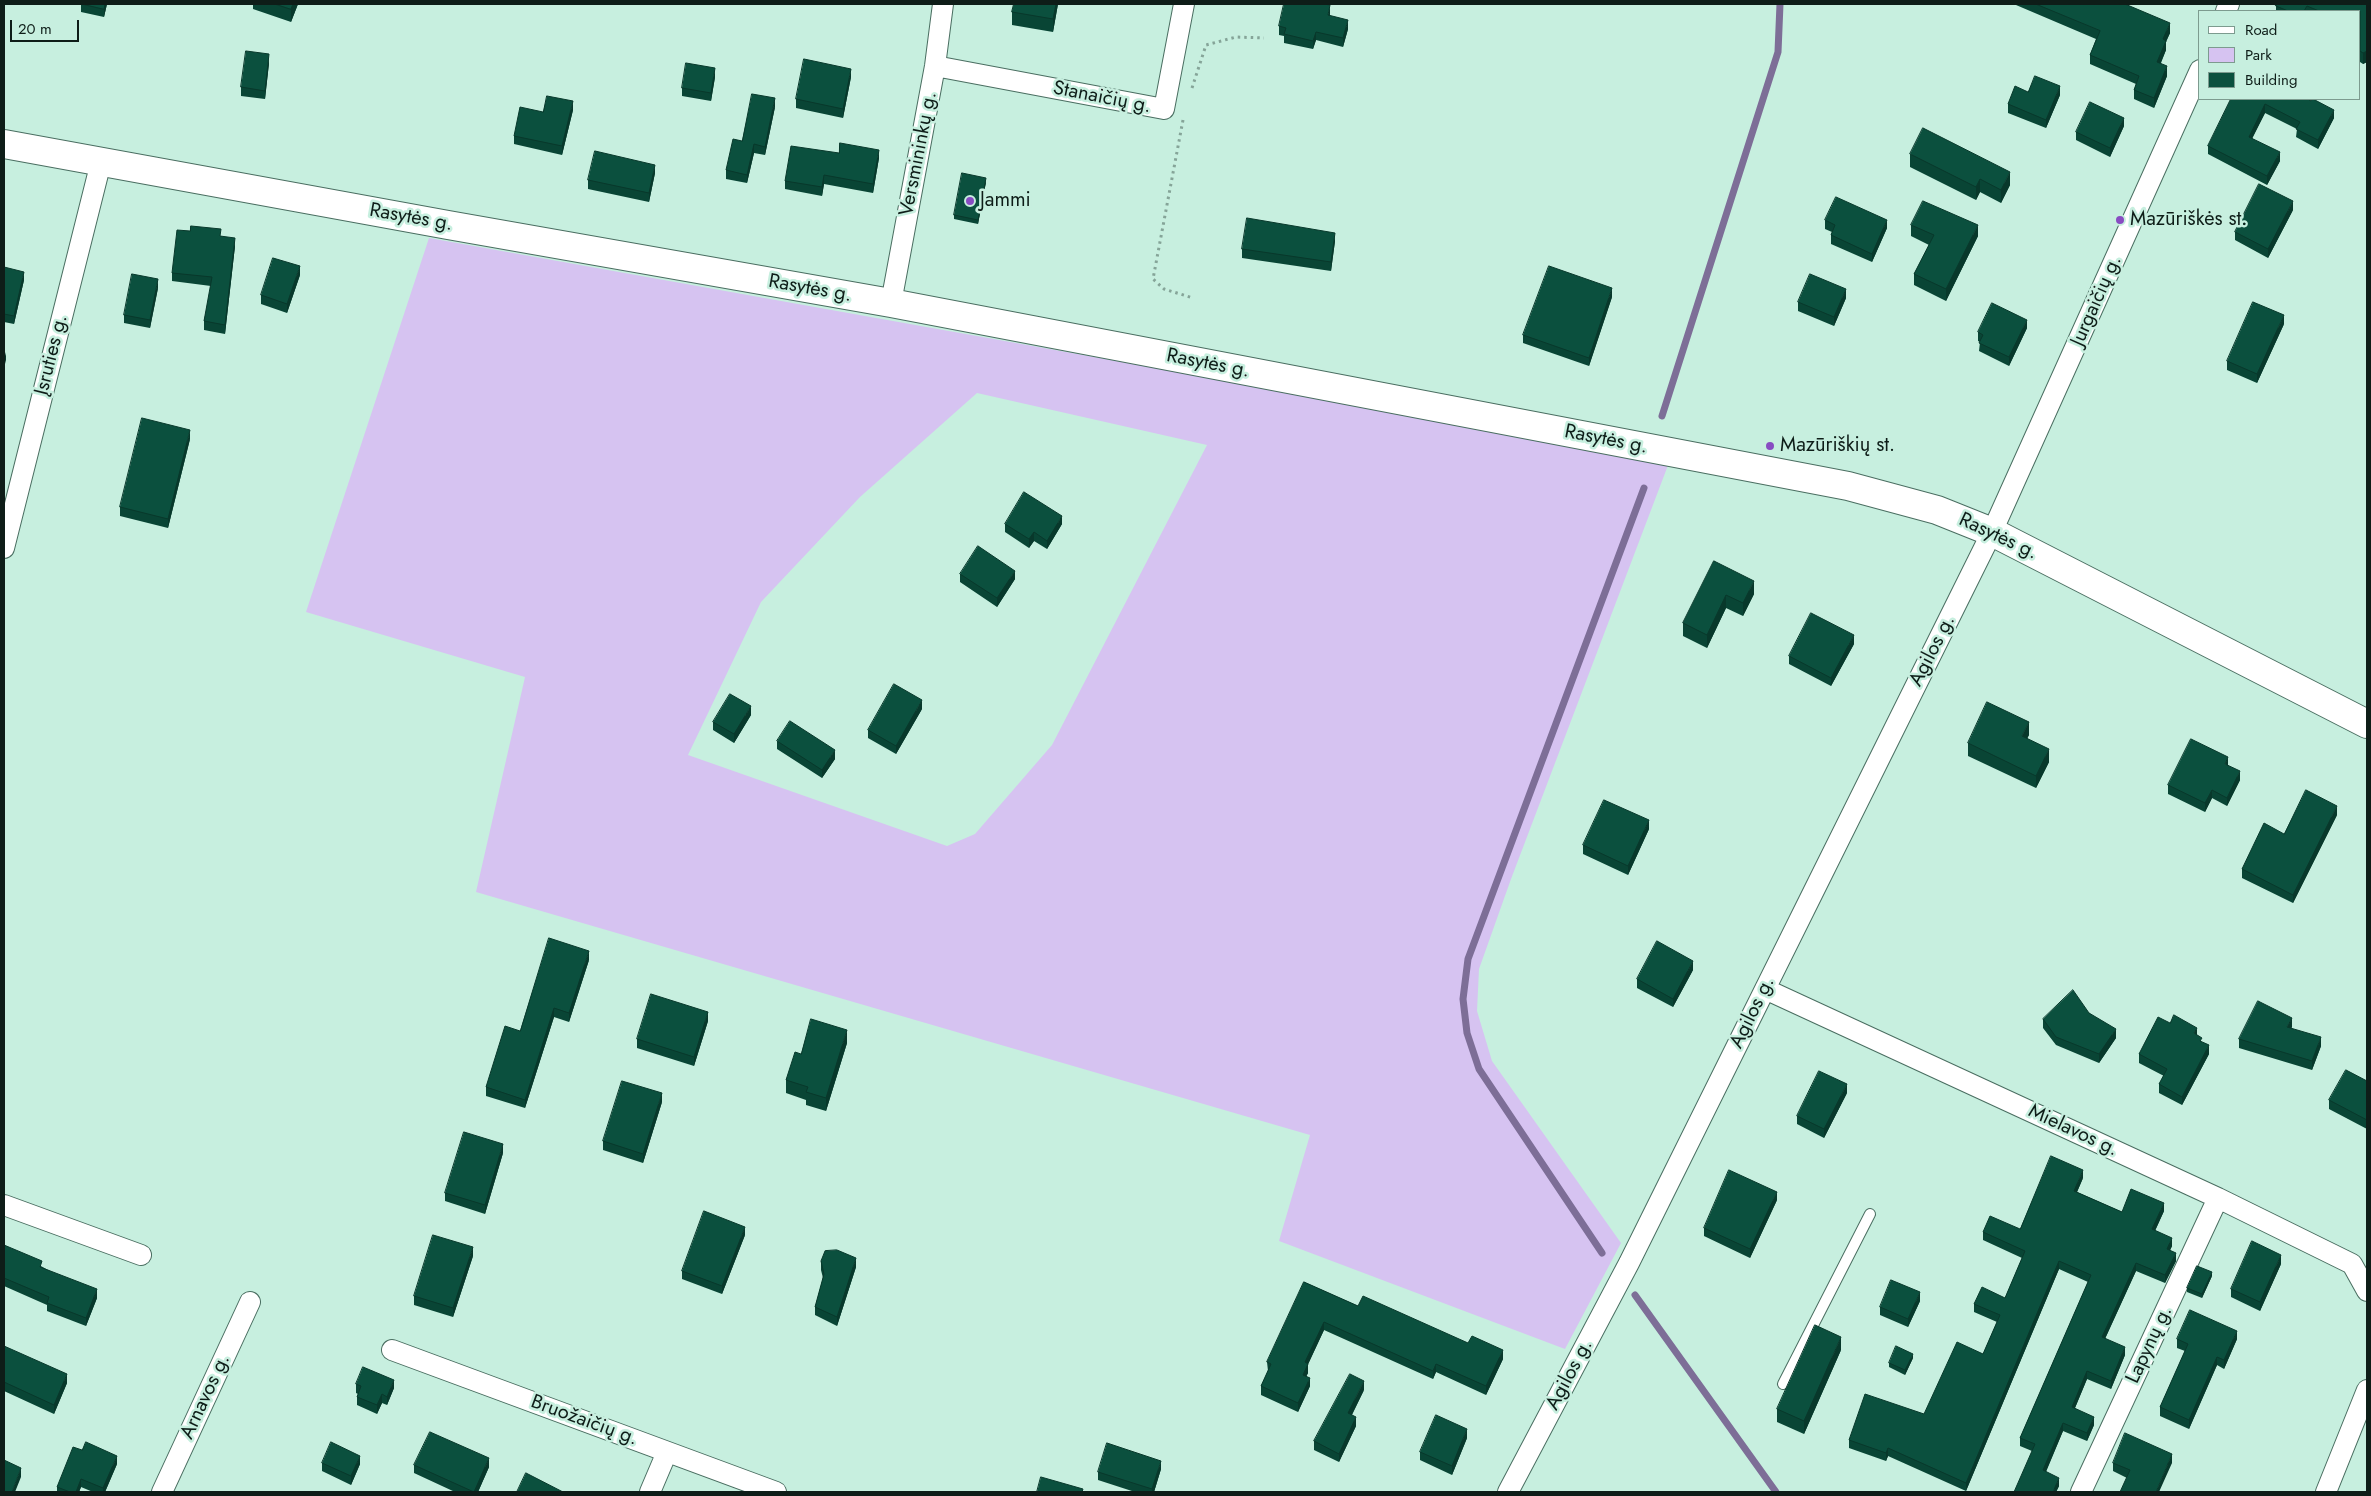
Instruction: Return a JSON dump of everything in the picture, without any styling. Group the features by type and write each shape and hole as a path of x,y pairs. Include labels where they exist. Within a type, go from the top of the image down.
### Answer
{"main road":[{"name":"Rasytės g.","path":"4,144 891,303 1848,486 1937,510 1992,532 2367,724"}],"street":[{"name":"Versmininkų g.","path":"891,303 936,66 943,4"},
{"name":"Stanaičių g.","path":"936,66 1164,109 1184,4"},
{"name":"Jurgaičių g.","path":"1992,532 2037,436 2198,74"},
{"name":"Įsruties g.","path":"4,548 101,162"},
{"name":"Agilos g.","path":"1508,1492 1633,1254 1992,532"},
{"name":"Mielavos g.","path":"1765,989 2218,1198 2360,1268 2367,1291"},
{"name":"Lapynų g.","path":"2081,1492 2218,1198"},
{"path":"4,1205 142,1255"},
{"name":"Arnavos g.","path":"162,1492 250,1302"},
{"name":"Bruožaičių g.","path":"392,1350 776,1492"},
{"path":"2326,1492 2367,1390"},
{"path":"650,1492 666,1452"}],"lane":[{"path":"1784,1384 1870,1214"}],"path":[{"path":"1188,97 1206,45 1236,37 1264,38"},
{"path":"1184,116 1153,279 1164,289 1194,298"}],"green space":[{"path":"429,238 1670,460 1511,879 1479,969 1477,1011 1492,1061 1621,1243 1565,1349 1279,1241 1310,1135 476,892 525,677 306,612","holes":["977,393 1207,445 1052,745 975,834 947,846 688,755 761,602 860,497"]}],"building":[{"path":"82,4 105,4 104,9"},
{"path":"275,4 293,4 291,9"},
{"path":"1014,4 1056,4 1053,19 1012,12"},
{"path":"1284,4 1330,5 1328,15 1348,20 1343,38 1316,32 1313,41 1284,34 1286,28 1279,26"},
{"path":"2036,4 2125,4 2170,23 2163,39 2166,41 2157,62 2167,66 2154,98 2134,90 2139,76 2090,55 2100,31"},
{"path":"2277,4 2367,4 2367,51 2363,53 2361,52 2361,10 2317,10 2307,6 2305,10 2286,10 2276,6"},
{"path":"246,51 269,54 265,91 241,87"},
{"path":"804,59 851,69 843,109 796,99"},
{"path":"686,63 715,68 711,93 682,88"},
{"path":"2035,76 2060,86 2046,120 2008,104 2015,86 2028,92"},
{"path":"752,94 775,98 765,147 754,144 747,175 726,170 733,139 742,141"},
{"path":"547,96 573,101 562,146 514,136 520,107 543,112"},
{"path":"2231,100 2315,100 2334,110 2318,140 2296,129 2300,122 2265,104 2249,137 2280,152 2267,176 2208,146"},
{"path":"2090,102 2124,118 2110,148 2076,132"},
{"path":"1923,128 2010,172 2001,190 1980,179 1976,187 1910,154"},
{"path":"840,143 879,150 873,184 824,175 822,187 785,181 791,146 839,153"},
{"path":"595,151 655,165 649,193 588,180"},
{"name":"Jammi","path":"962,173 986,178 978,220 954,215"},
{"path":"2259,184 2293,201 2268,249 2235,232"},
{"path":"1836,197 1887,220 1872,254 1831,235 1835,225 1825,220"},
{"path":"1923,201 1978,225 1946,289 1914,274 1934,235 1911,225"},
{"path":"1247,218 1335,233 1331,262 1242,249"},
{"path":"191,226 221,229 220,236 235,238 225,325 204,321 212,277 172,273 177,230 190,231"},
{"path":"273,258 300,266 287,304 261,295"},
{"path":"1549,266 1612,288 1589,358 1523,335"},
{"path":"4,267 24,272 14,316 4,314"},
{"path":"132,274 158,279 150,320 124,315"},
{"path":"1810,274 1846,289 1834,317 1798,302"},
{"path":"2253,302 2284,315 2257,374 2227,361"},
{"path":"1992,303 2027,320 2009,357 1979,343 1983,335 1978,332"},
{"path":"142,418 190,430 168,519 120,507"},
{"path":"1024,492 1062,516 1047,541 1034,532 1029,539 1005,524"},
{"path":"978,546 1015,571 997,598 960,574"},
{"path":"1714,561 1754,581 1743,603 1726,595 1707,635 1683,623"},
{"path":"1811,613 1854,635 1831,678 1789,656"},
{"path":"894,684 922,700 896,746 868,730"},
{"path":"730,694 751,706 734,734 713,722"},
{"path":"1987,702 2029,722 2022,736 2049,749 2036,776 1968,743"},
{"path":"790,721 835,750 822,770 777,741"},
{"path":"2191,739 2228,757 2225,764 2240,771 2227,798 2212,790 2205,803 2168,785"},
{"path":"2306,790 2337,806 2293,895 2242,869 2264,823 2284,834"},
{"path":"1604,800 1649,820 1628,866 1583,845"},
{"path":"549,938 589,951 569,1013 554,1008 525,1100 486,1087 505,1026 520,1031"},
{"path":"1657,941 1693,961 1673,999 1637,979"},
{"path":"2073,990 2089,1013 2116,1029 2099,1054 2056,1037 2043,1019"},
{"path":"651,994 708,1012 694,1057 637,1039"},
{"path":"2258,1001 2292,1018 2287,1027 2321,1037 2312,1061 2239,1039"},
{"path":"2174,1015 2197,1028 2194,1033 2202,1038 2200,1041 2209,1045 2182,1097 2159,1084 2167,1069 2139,1054 2158,1017 2170,1023"},
{"path":"811,1019 847,1030 826,1098 806,1092 808,1087 786,1080 795,1052 801,1054"},
{"path":"2346,1070 2367,1081 2367,1120 2329,1100"},
{"path":"1819,1071 1847,1084 1824,1129 1797,1116"},
{"path":"622,1081 662,1093 643,1154 603,1141"},
{"path":"464,1132 503,1144 485,1205 445,1193"},
{"path":"2051,1156 2083,1170 2074,1191 2122,1212 2131,1189 2164,1203 2152,1229 2172,1238 2167,1249 2176,1253 2165,1275 2136,1263 2102,1337 2125,1347 2111,1381 2087,1371 2072,1407 2094,1417 2087,1433 2063,1423 2043,1470 2059,1478 2053,1492 2014,1492 2035,1444 2020,1438 2091,1275 2059,1261 1966,1483 1888,1448 1886,1453 1849,1440 1865,1394 1924,1414 1957,1342 1983,1354 2000,1315 1974,1304 1982,1287 2005,1298 2025,1251 1983,1232 1990,1216 2020,1229"},
{"path":"1729,1170 1777,1192 1750,1249 1704,1228"},
{"path":"704,1211 745,1227 722,1286 682,1271"},
{"path":"433,1235 473,1247 453,1308 414,1296"},
{"path":"2252,1241 2281,1255 2260,1302 2231,1289"},
{"path":"4,1245 42,1261 40,1267 97,1289 86,1318 47,1303 49,1297 4,1278"},
{"path":"837,1250 856,1258 837,1317 815,1307 824,1274 821,1261 825,1251"},
{"path":"2197,1266 2212,1272 2202,1294 2187,1288"},
{"path":"1891,1280 1920,1292 1908,1319 1880,1307"},
{"path":"1304,1282 1358,1306 1363,1296 1468,1343 1472,1336 1503,1350 1486,1386 1436,1364 1433,1371 1324,1322 1305,1362 1308,1364 1303,1375 1310,1378 1298,1403 1261,1386 1271,1364 1267,1362"},
{"path":"2190,1310 2237,1331 2224,1360 2217,1357 2189,1420 2160,1407 2188,1344 2177,1339"},
{"path":"1815,1325 1841,1337 1804,1421 1777,1409"},
{"path":"4,1346 67,1374 54,1405 4,1382"},
{"path":"1896,1346 1913,1354 1905,1370 1889,1363"},
{"path":"363,1367 394,1380 387,1397 382,1394 377,1405 357,1397 361,1386 356,1384"},
{"path":"1350,1374 1364,1381 1348,1413 1356,1417 1339,1454 1314,1441"},
{"path":"1436,1415 1467,1429 1452,1466 1420,1452"},
{"path":"430,1432 489,1458 474,1492 414,1465"},
{"path":"2125,1433 2172,1454 2156,1492 2120,1492 2130,1470 2113,1463"},
{"path":"86,1442 117,1456 103,1488 81,1479 76,1492 70,1492 57,1487 73,1447 82,1450"},
{"path":"331,1442 360,1456 351,1476 322,1463"},
{"path":"1107,1443 1161,1461 1152,1489 1098,1472"},
{"path":"4,1460 21,1468 12,1492 4,1492"},
{"path":"526,1473 563,1492 517,1492"},
{"path":"1041,1477 1083,1489 1082,1492 1037,1492"}],"waterway":[{"path":"1662,416 1778,52 1780,4"},
{"path":"1602,1253 1479,1069 1467,1033 1463,999 1468,959 1644,488"},
{"path":"1635,1295 1776,1492"}],"place":[{"name":"Jammi","path":"970,201"},
{"name":"Mazūriškės st.","path":"2120,220"},
{"name":"Mazūriškių st.","path":"1770,446"}]}
